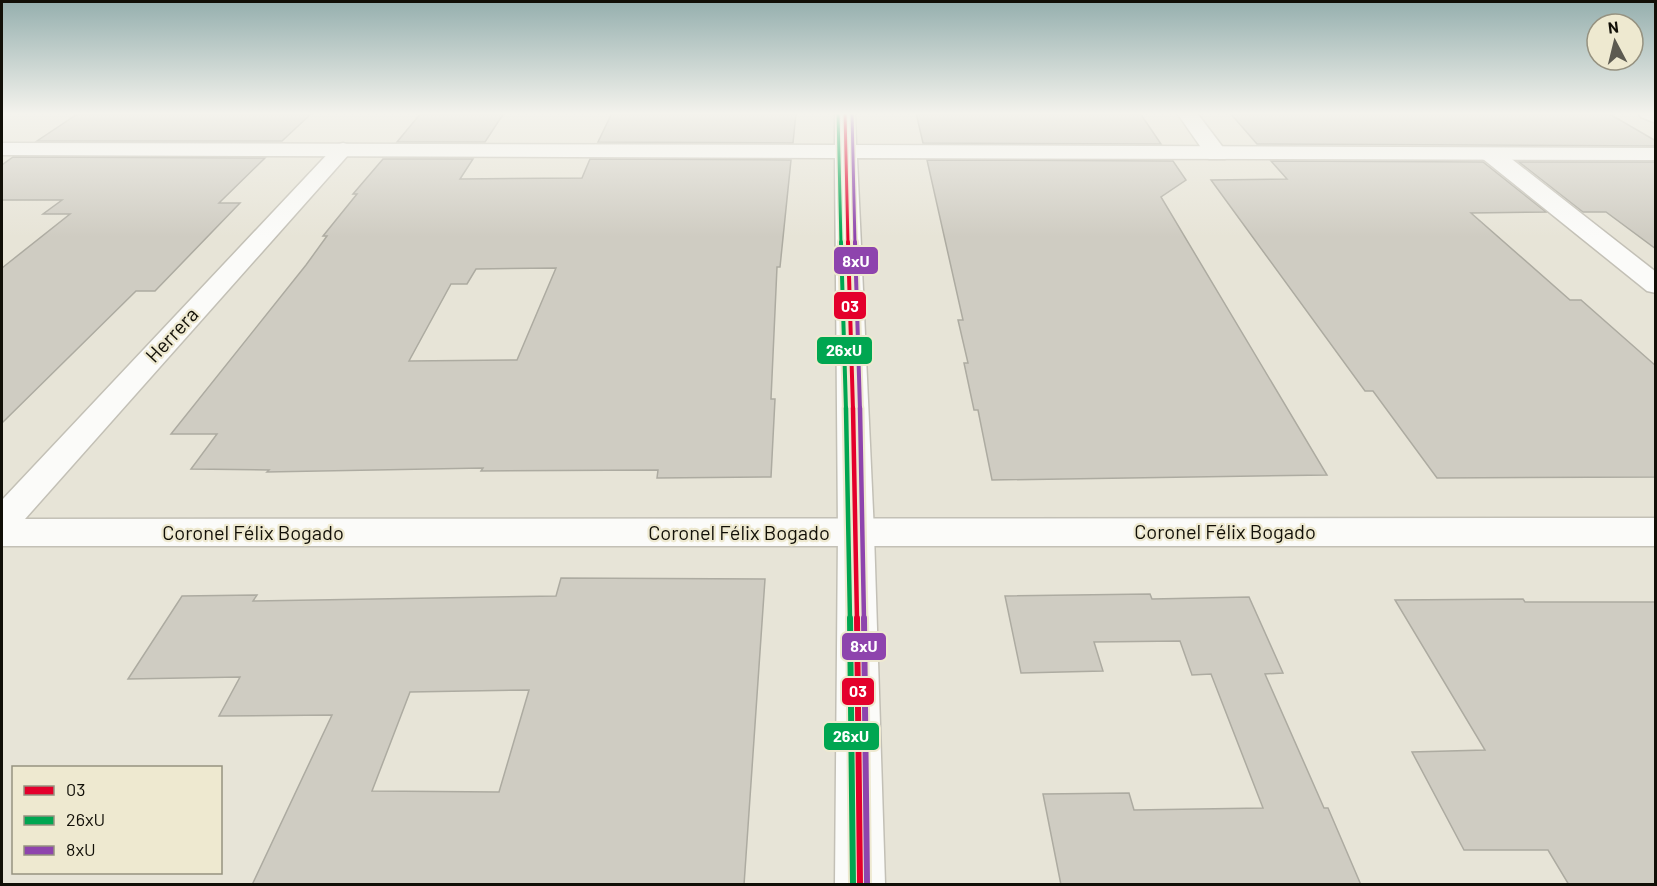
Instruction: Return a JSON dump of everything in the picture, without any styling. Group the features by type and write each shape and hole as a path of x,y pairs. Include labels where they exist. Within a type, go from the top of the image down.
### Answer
{"main road":[{"name":"Herrera","path":"2,522 339,154"},
{"path":"845,154 856,533 860,885"},
{"path":"1491,154 1656,285"},
{"name":"Coronel Félix Bogado","path":"2,533 1656,532"}],"building":[{"path":"13,157 265,158 219,203 240,203 155,291 136,291 2,423 2,268 70,214 43,214 62,200 2,200 2,165"},
{"path":"383,159 473,159 460,179 582,178 590,159 791,160 780,267 777,267 771,399 775,399 771,477 657,478 658,470 481,471 483,468 267,472 269,470 191,469 217,434 171,434 306,265 327,236 323,236 357,194 353,194","holes":["556,268 517,360 409,361 451,284 467,284 476,269"]},
{"path":"927,160 1173,161 1186,180 1161,197 1327,475 992,480 978,410 974,410 964,363 968,363 958,320 963,320"},
{"path":"1271,161 1483,162 1546,212 1471,213 1570,300 1581,300 1656,366 1656,477 1437,478 1373,391 1365,391 1211,180 1287,179"},
{"path":"1519,162 1656,162 1656,249 1606,212 1583,212"},
{"path":"561,578 765,579 744,885 252,885 332,715 219,716 240,677 128,679 182,596 257,595 253,601 556,596","holes":["529,690 499,792 372,791 410,692"]},
{"path":"1150,594 1152,599 1249,597 1283,673 1265,674 1324,808 1328,808 1361,885 1061,885 1043,794 1129,793 1134,810 1263,808 1211,674 1192,675 1180,641 1094,642 1103,671 1021,673 1005,596"},
{"path":"1523,599 1525,602 1656,602 1656,885 1569,885 1548,850 1464,850 1412,752 1485,750 1395,600"}],"transit line":[{"name":"26xU","path":"839,154 849,533 853,884"},
{"name":"03","path":"846,154 856,533 860,884"},
{"name":"8xU","path":"853,154 863,533 867,884"}]}
